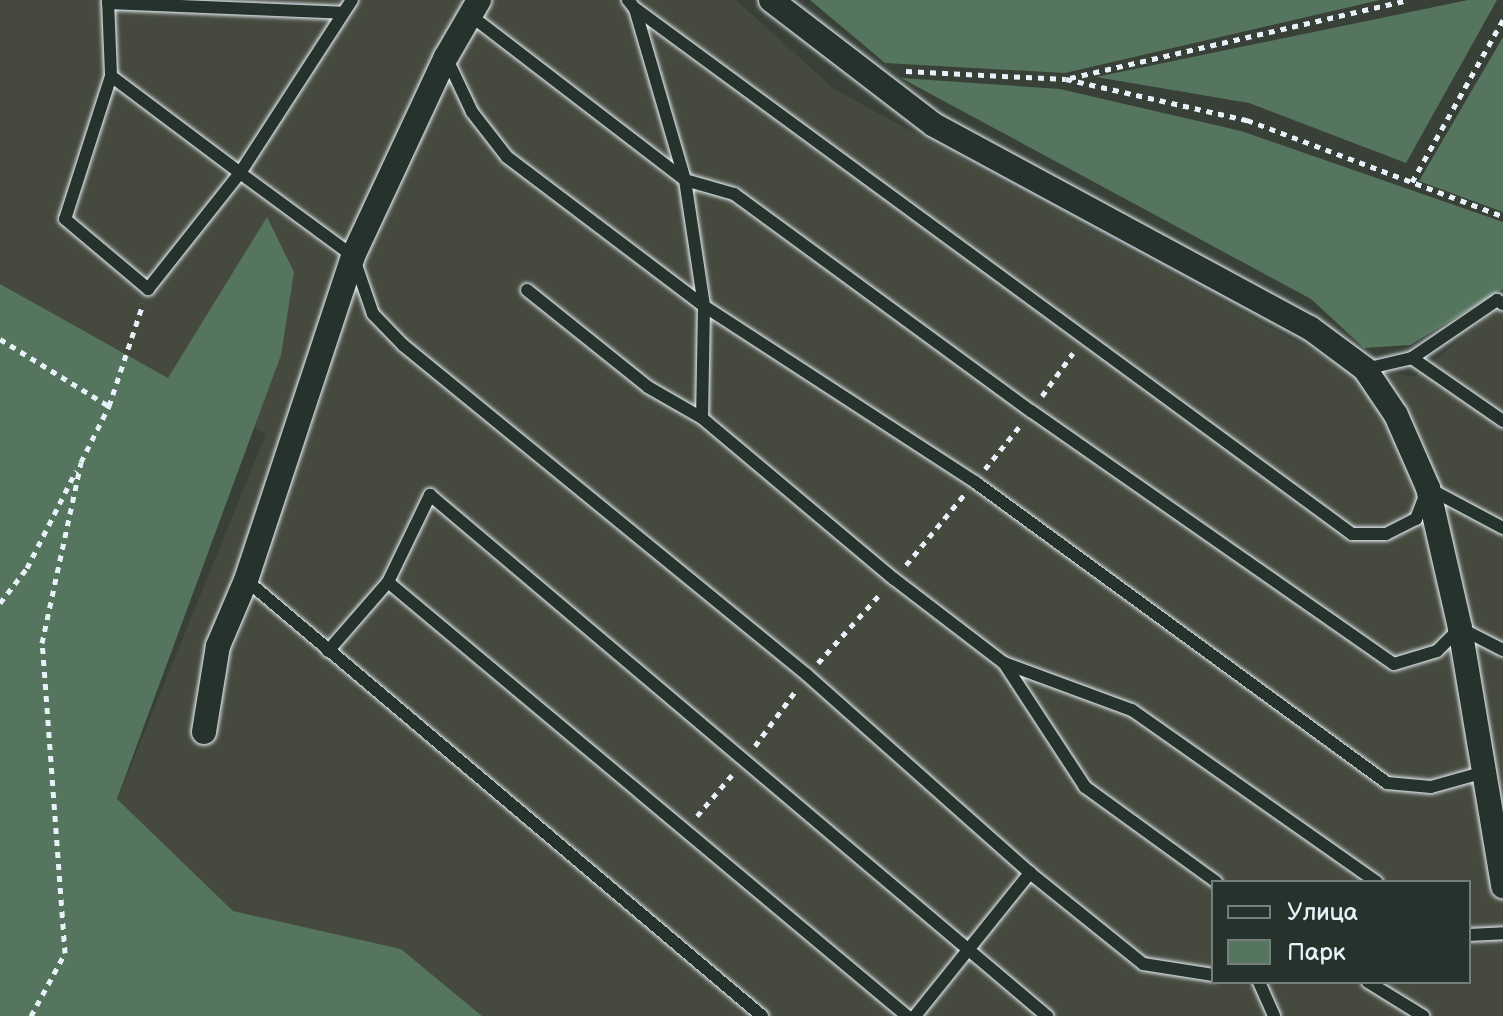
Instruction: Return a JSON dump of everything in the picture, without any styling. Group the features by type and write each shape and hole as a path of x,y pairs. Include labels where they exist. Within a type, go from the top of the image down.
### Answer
{"street":[{"path":"771,0 934,125 1310,328 1365,369 1396,415 1428,488 1460,628 1481,773 1503,886"},
{"path":"204,732 218,646 246,580 353,256 446,57 475,8"}],"lane":[{"path":"343,13 108,2 111,76 65,219 148,289 240,173 352,0"},
{"path":"632,4 685,180 704,306 702,418"},
{"path":"632,4 1352,534 1386,534 1416,519 1428,488 1503,528"},
{"path":"475,8 685,180 734,194 1031,411 1394,664 1437,651 1460,628 1503,650"},
{"path":"446,57 472,112 507,157 704,306 975,482 1387,783 1431,787 1481,773"},
{"path":"111,76 353,256 373,314 403,345 807,675 1030,873 1143,964 1211,975"},
{"path":"527,290 648,387 702,418 894,579 1004,663 1132,710 1374,880"},
{"path":"1365,369 1412,358 1497,300 1503,304"},
{"path":"1412,358 1503,421"},
{"path":"328,651 388,582 430,495 1047,1016"},
{"path":"246,580 762,1016"},
{"path":"388,582 907,1016"},
{"path":"1004,663 1085,787 1213,880"},
{"path":"915,1016 1030,873"},
{"path":"1471,935 1503,933"},
{"path":"1259,984 1274,1016"},
{"path":"1371,984 1423,1016"}],"path":[{"path":"1066,79 1408,0"},
{"path":"1412,182 1503,20"},
{"path":"901,71 1066,79 1247,120 1503,216"},
{"path":"0,603 27,568 109,406 148,289"},
{"path":"807,675 894,579 975,482 1085,336"},
{"path":"0,339 109,406"},
{"path":"31,1016 65,953 42,643 81,462"}],"shaded area":[{"path":"0,0 736,0 834,89 1332,361 1414,377 1503,304 1503,1016 482,1016 401,949 233,911 117,800 266,434 0,284"}],"green space":[{"path":"810,0 1380,0 1065,73 885,63"},
{"path":"1468,0 1497,0 1406,163 1249,103 1096,77"},
{"path":"1503,37 1503,212 1419,181"},
{"path":"901,78 1060,89 1241,131 1503,222 1503,289 1410,345 1364,348 1311,299"},
{"path":"267,217 294,272 281,355 117,799 233,911 401,949 482,1016 0,1016 0,284 168,378"}]}
